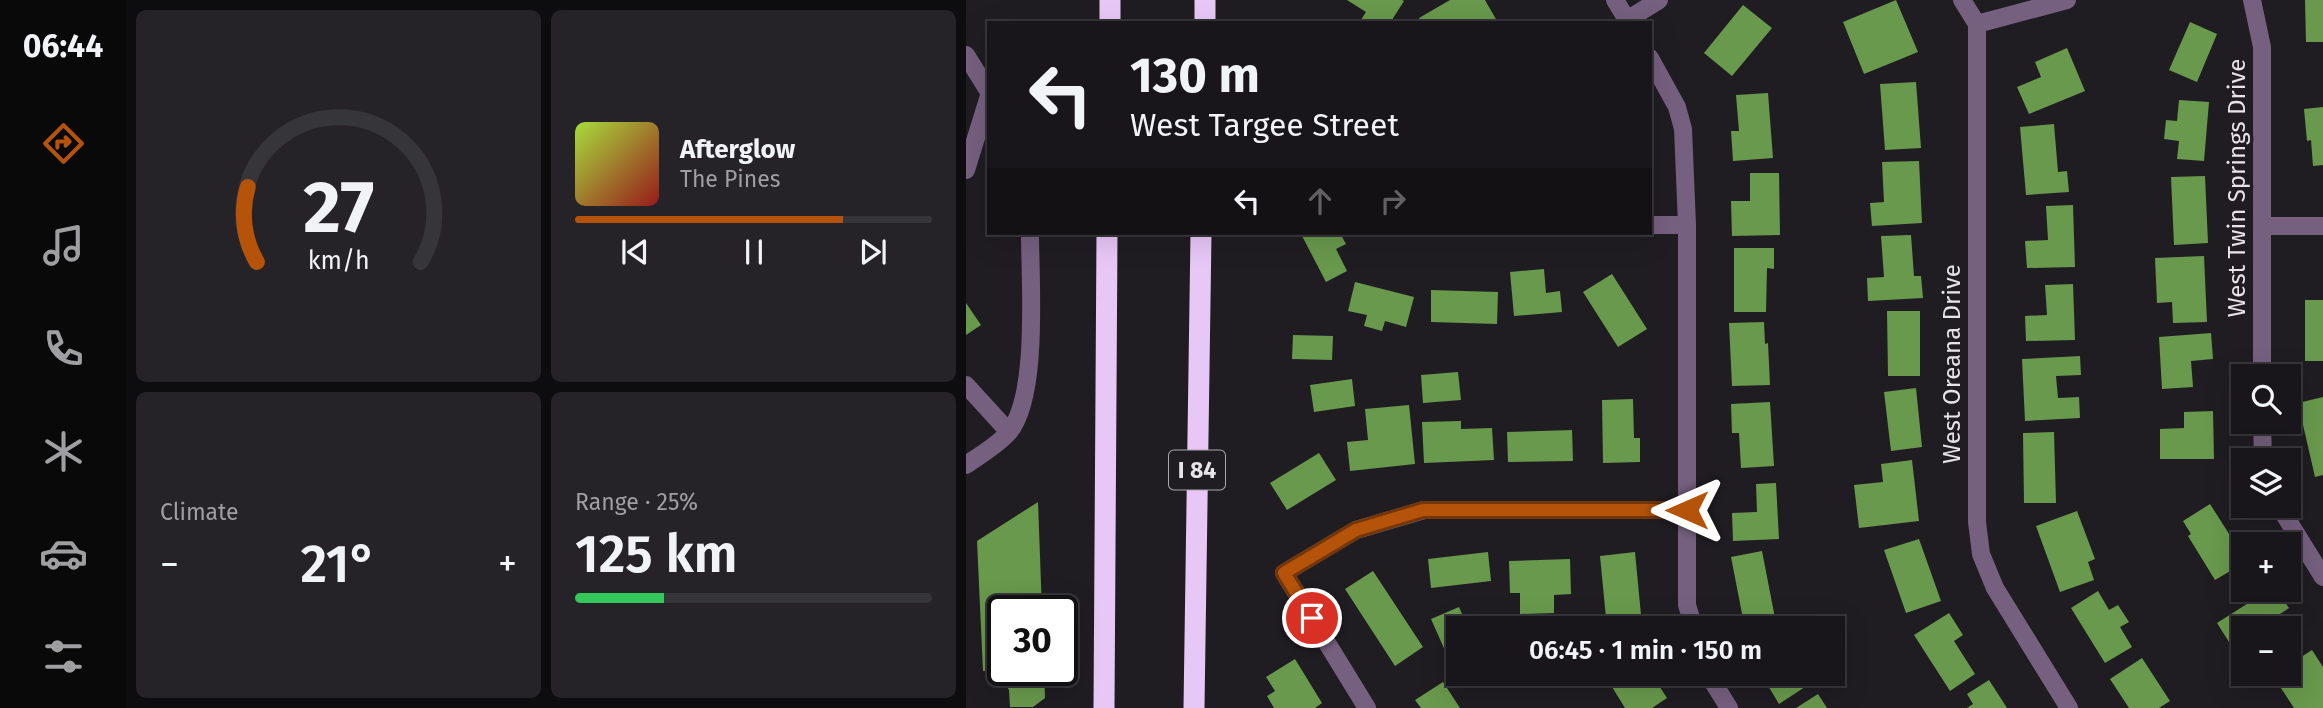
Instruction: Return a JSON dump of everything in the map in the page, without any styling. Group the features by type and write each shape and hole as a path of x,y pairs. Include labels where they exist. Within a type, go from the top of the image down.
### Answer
{"highway":[{"path":"1110,0 1110,21"},
{"path":"1205,0 1205,21"},
{"path":"1104,708 1107,235"},
{"name":"I 84","path":"1194,708 1201,235"}],"street":[{"path":"1615,0 1628,21 1659,0"},
{"path":"1962,0 1977,24 2067,0"},
{"name":"West Twin Springs Drive","path":"2252,0 2262,47 2262,364"},
{"name":"West Oreana Drive","path":"1977,24 1978,533 1981,554 1995,587 2069,708"},
{"path":"966,55 987,91"},
{"path":"1652,62 1677,107 1683,130 1687,225 1687,605 1690,616"},
{"path":"966,170 987,101"},
{"path":"1652,225 1687,225"},
{"path":"2262,226 2323,226"},
{"path":"966,464 1009,432 1023,408 1029,361 1030,235"},
{"path":"966,385 1009,432"},
{"path":"1367,708 1284,573 1356,530 1423,510 1687,510"},
{"path":"2286,518 2323,577"},
{"path":"1715,686 1729,708"}],"building":[{"path":"1347,0 1404,1 1391,21 1360,21 1366,12"},
{"path":"1450,0 1485,0 1497,21 1421,21 1419,18"},
{"path":"1896,0 1918,52 1864,74 1843,22"},
{"path":"2305,0 2323,0 2323,42 2306,42"},
{"path":"1743,5 1772,28 1732,76 1704,53"},
{"path":"2190,22 2217,34 2197,82 2169,70"},
{"path":"2067,48 2085,91 2029,114 2017,87 2041,77 2035,62"},
{"path":"1916,82 1921,148 1885,150 1880,84"},
{"path":"1768,93 1773,158 1733,161 1731,131 1739,131 1736,95"},
{"path":"2179,100 2209,102 2204,161 2177,159 2179,141 2164,139 2166,120 2177,121"},
{"path":"2323,107 2323,165 2313,166 2304,109"},
{"path":"2054,124 2058,172 2067,171 2069,192 2026,195 2020,127"},
{"path":"1919,161 1922,223 1872,226 1870,203 1884,202 1882,162"},
{"path":"1750,173 1779,173 1780,235 1732,236 1731,201 1750,201"},
{"path":"2205,176 2208,243 2174,245 2171,177"},
{"path":"2073,205 2075,267 2027,268 2025,241 2048,240 2046,206"},
{"path":"1302,235 1341,235 1346,244 1336,249 1347,271 1326,282"},
{"path":"1911,235 1914,276 1921,276 1923,298 1868,301 1867,278 1884,277 1881,236"},
{"path":"1734,248 1774,248 1774,269 1767,268 1766,312 1734,312"},
{"path":"2204,256 2207,322 2173,323 2172,302 2157,303 2155,258"},
{"path":"1544,269 1546,293 1560,291 1562,312 1514,316 1510,272"},
{"path":"1612,274 1647,329 1618,347 1583,292"},
{"path":"1355,282 1414,297 1406,327 1385,321 1382,331 1364,326 1367,315 1348,311"},
{"path":"2073,284 2075,340 2026,341 2025,316 2047,315 2045,285"},
{"path":"1431,290 1498,292 1497,324 1431,322"},
{"path":"2305,300 2323,300 2323,361 2305,361"},
{"path":"966,303 981,325 966,335"},
{"path":"1887,311 1920,311 1920,376 1888,376"},
{"path":"1764,322 1770,385 1732,386 1729,323"},
{"path":"2211,333 2213,359 2191,361 2193,387 2162,389 2159,337"},
{"path":"1293,335 1333,336 1332,360 1292,359"},
{"path":"2080,356 2081,375 2056,376 2058,398 2079,397 2080,418 2025,421 2022,359"},
{"path":"1458,372 1461,400 1423,403 1421,375"},
{"path":"1352,379 1355,406 1314,412 1310,385"},
{"path":"1916,388 1922,447 1891,451 1884,392"},
{"path":"2323,397 2323,475 2315,477 2301,416 2301,402"},
{"path":"1633,399 1634,438 1640,438 1640,462 1603,463 1602,400"},
{"path":"1770,402 1774,466 1741,468 1739,433 1732,433 1731,404"},
{"path":"1409,405 1415,464 1350,471 1347,442 1368,440 1365,409"},
{"path":"2213,411 2214,459 2160,459 2160,429 2184,428 2184,412"},
{"path":"1461,421 1461,429 1492,428 1494,460 1424,463 1422,422"},
{"path":"1572,430 1573,461 1508,462 1507,432"},
{"path":"2054,432 2056,503 2024,503 2023,433"},
{"path":"1319,453 1336,480 1287,510 1270,483"},
{"path":"1912,460 1919,521 1859,528 1854,485 1883,482 1881,464"},
{"path":"1776,483 1779,539 1733,541 1732,513 1757,512 1756,484"},
{"path":"1038,502 1041,595 987,595 987,671 983,671 977,541"},
{"path":"2210,504 2231,537 2231,571 2215,580 2188,536 2191,534 2183,521"},
{"path":"2077,511 2095,559 2088,562 2094,580 2060,592 2036,526"},
{"path":"1919,539 1941,601 1906,613 1884,550"},
{"path":"1762,551 1775,616 1742,616 1731,557"},
{"path":"1488,552 1491,581 1431,588 1428,559"},
{"path":"1635,552 1641,615 1606,616 1600,556"},
{"path":"1570,559 1571,594 1554,595 1554,613 1520,614 1520,593 1510,593 1509,561"},
{"path":"1373,571 1423,647 1395,666 1345,589"},
{"path":"2098,591 2109,610 2118,605 2129,622 2120,627 2132,647 2105,663 2071,608"},
{"path":"2250,602 2285,602 2289,608 2277,616 2231,616 2229,642 2217,623"},
{"path":"1459,607 1463,616 1446,616 1446,653 1431,619"},
{"path":"1949,613 1963,635 1954,641 1975,674 1950,691 1914,635"},
{"path":"2312,650 2323,667 2323,708 2294,708 2280,686 2301,686 2301,657"},
{"path":"2142,658 2170,701 2159,708 2129,708 2110,679"},
{"path":"1295,659 1322,703 1315,708 1274,708 1267,696 1275,691 1266,677"},
{"path":"1989,680 2007,708 1967,708 1973,704 1967,694"},
{"path":"1443,682 1460,708 1421,708 1415,700"},
{"path":"1006,686 1045,686 1045,698 1033,707 1010,707"},
{"path":"1611,686 1659,686 1667,698 1652,708 1625,708"},
{"path":"1768,686 1804,686 1805,687 1779,704"},
{"path":"1818,694 1827,708 1796,708"}],"route":[{"path":"1312,618 1284,573 1356,530 1423,510 1687,510"}]}
